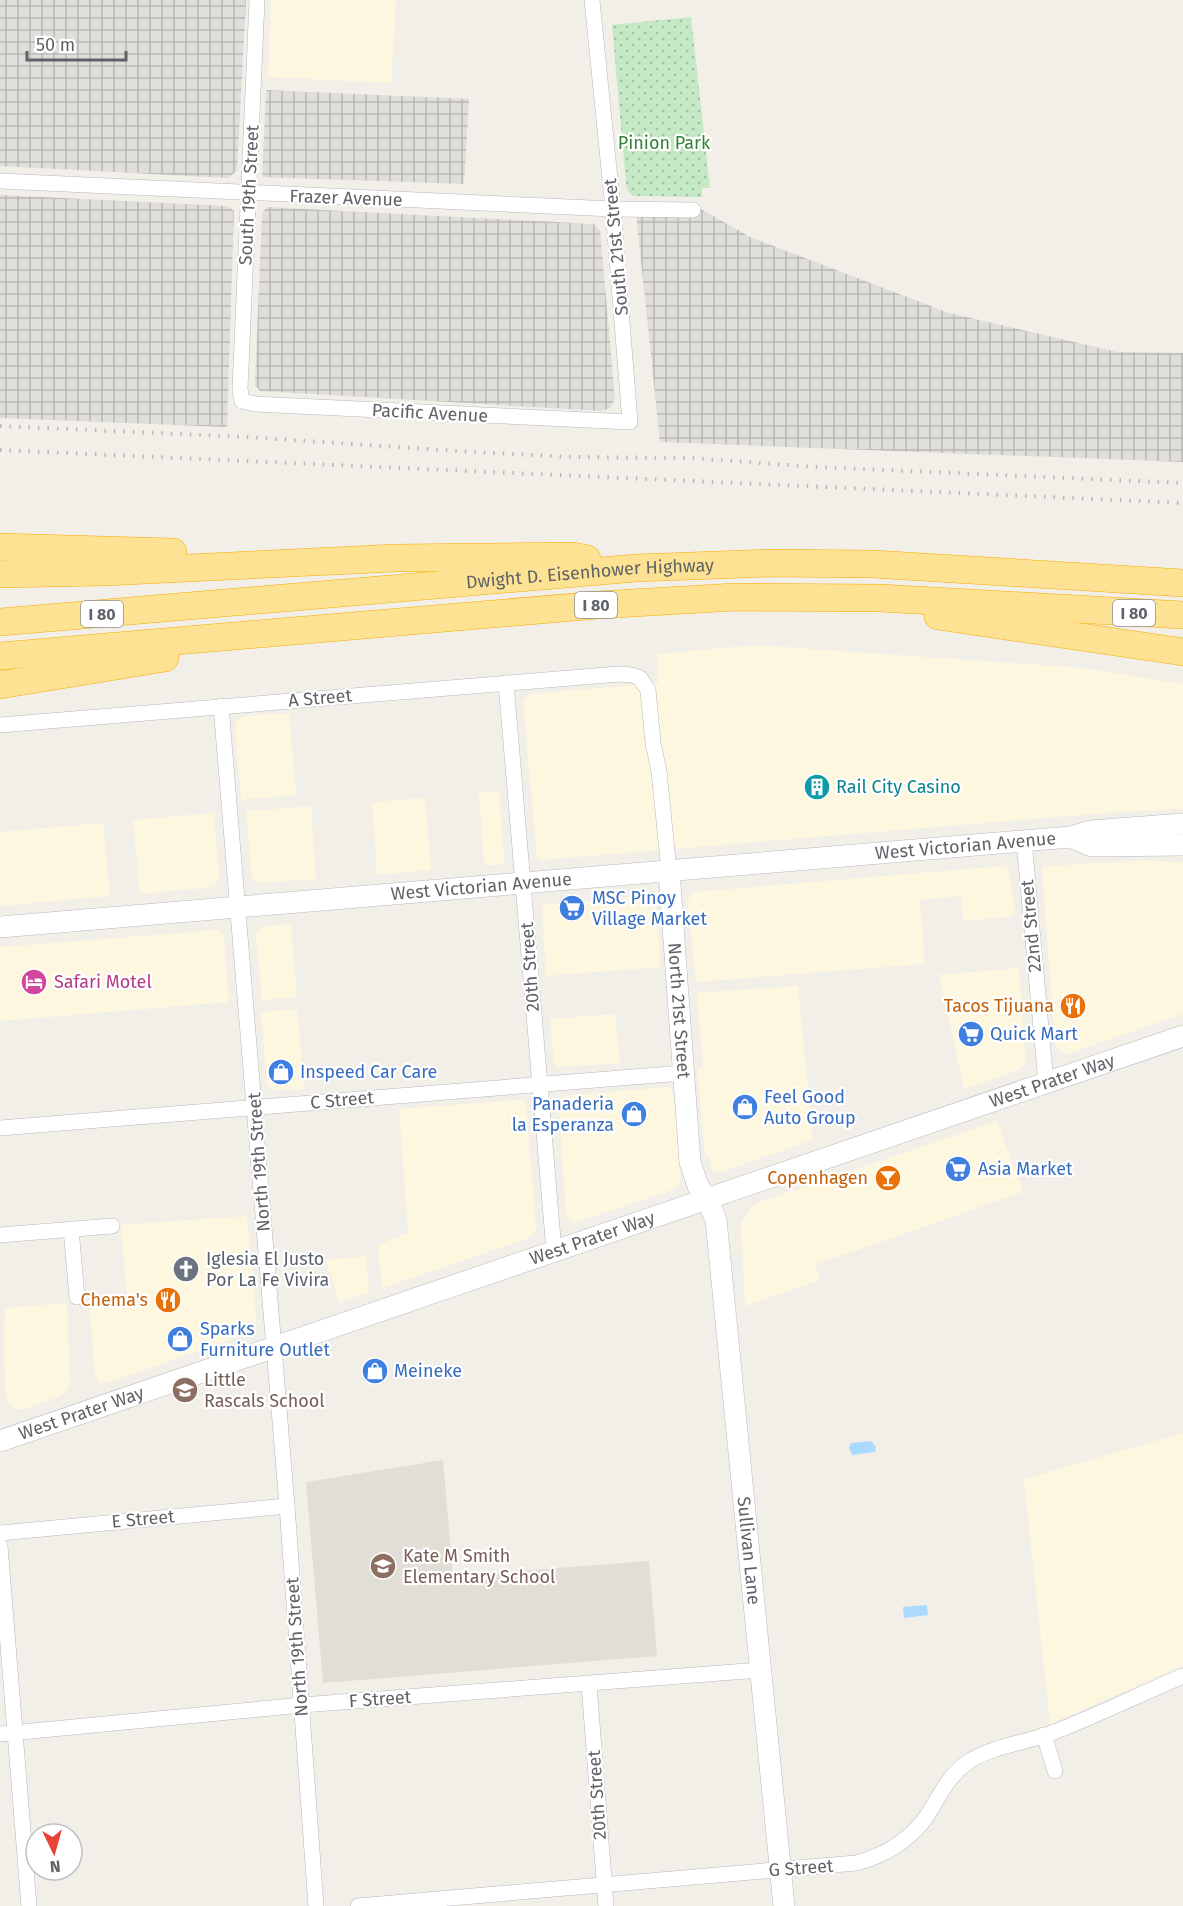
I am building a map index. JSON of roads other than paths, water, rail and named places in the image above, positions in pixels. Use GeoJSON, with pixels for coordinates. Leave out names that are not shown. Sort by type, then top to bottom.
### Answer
{"type":"FeatureCollection","features":[{"type":"Feature","properties":{"kind":"highway"},"geometry":{"type":"LineString","coordinates":[[0,547],[252,553],[287,562]]}},
{"type":"Feature","properties":{"kind":"highway"},"geometry":{"type":"LineString","coordinates":[[0,574],[104,572],[396,558],[573,556],[636,568]]}},
{"type":"Feature","properties":{"kind":"highway","name":"Dwight D. Eisenhower Highway"},"geometry":{"type":"LineString","coordinates":[[0,622],[636,568],[769,562],[873,564],[1183,584]]}},
{"type":"Feature","properties":{"kind":"highway","name":"Dwight D. Eisenhower Highway"},"geometry":{"type":"LineString","coordinates":[[0,656],[312,628],[676,600],[805,596],[880,598],[1183,615]]}},
{"type":"Feature","properties":{"kind":"highway"},"geometry":{"type":"LineString","coordinates":[[880,598],[942,618],[1183,652]]}},
{"type":"Feature","properties":{"kind":"highway"},"geometry":{"type":"LineString","coordinates":[[0,684],[228,650],[312,628]]}},
{"type":"Feature","properties":{"kind":"main road","name":"West Victorian Avenue"},"geometry":{"type":"LineString","coordinates":[[0,927],[1070,837],[1091,831],[1183,824]]}},
{"type":"Feature","properties":{"kind":"main road","name":"West Victorian Avenue"},"geometry":{"type":"LineString","coordinates":[[1070,837],[1092,846],[1183,845]]}},
{"type":"Feature","properties":{"kind":"main road","name":"North 21st Street"},"geometry":{"type":"LineString","coordinates":[[669,871],[690,1162],[698,1186],[707,1198]]}},
{"type":"Feature","properties":{"kind":"main road","name":"West Prater Way"},"geometry":{"type":"LineString","coordinates":[[0,1440],[1183,1036]]}},
{"type":"Feature","properties":{"kind":"main road","name":"Sullivan Lane"},"geometry":{"type":"LineString","coordinates":[[707,1198],[716,1220],[784,1906]]}},
{"type":"Feature","properties":{"kind":"street","name":"South 19th Street"},"geometry":{"type":"LineString","coordinates":[[240,389],[257,0]]}},
{"type":"Feature","properties":{"kind":"street","name":"South 21st Street"},"geometry":{"type":"LineString","coordinates":[[592,0],[613,208],[630,422]]}},
{"type":"Feature","properties":{"kind":"street","name":"Frazer Avenue"},"geometry":{"type":"LineString","coordinates":[[0,181],[249,194],[693,210]]}},
{"type":"Feature","properties":{"kind":"street","name":"Pacific Avenue"},"geometry":{"type":"LineString","coordinates":[[240,389],[242,401],[255,404],[630,422]]}},
{"type":"Feature","properties":{"kind":"street","name":"A Street"},"geometry":{"type":"LineString","coordinates":[[0,725],[619,674],[640,678]]}},
{"type":"Feature","properties":{"kind":"street","name":"North 21st Street"},"geometry":{"type":"LineString","coordinates":[[640,678],[648,690],[669,871]]}},
{"type":"Feature","properties":{"kind":"street","name":"20th Street"},"geometry":{"type":"LineString","coordinates":[[506,683],[554,1251]]}},
{"type":"Feature","properties":{"kind":"street","name":"North 19th Street"},"geometry":{"type":"LineString","coordinates":[[221,706],[287,1506],[316,1906]]}},
{"type":"Feature","properties":{"kind":"street","name":"22nd Street"},"geometry":{"type":"LineString","coordinates":[[1024,841],[1046,1083]]}},
{"type":"Feature","properties":{"kind":"street","name":"C Street"},"geometry":{"type":"LineString","coordinates":[[0,1128],[683,1073]]}},
{"type":"Feature","properties":{"kind":"street"},"geometry":{"type":"LineString","coordinates":[[0,1235],[112,1226]]}},
{"type":"Feature","properties":{"kind":"street"},"geometry":{"type":"LineString","coordinates":[[71,1229],[77,1297]]}},
{"type":"Feature","properties":{"kind":"street","name":"E Street"},"geometry":{"type":"LineString","coordinates":[[0,1533],[287,1506]]}},
{"type":"Feature","properties":{"kind":"street"},"geometry":{"type":"LineString","coordinates":[[0,1546],[8,1733],[29,1906]]}},
{"type":"Feature","properties":{"kind":"street","name":"F Street"},"geometry":{"type":"LineString","coordinates":[[8,1733],[302,1705],[760,1670]]}},
{"type":"Feature","properties":{"kind":"street","name":"G Street"},"geometry":{"type":"LineString","coordinates":[[358,1906],[856,1863],[874,1858],[891,1851],[907,1840],[920,1826],[942,1789],[968,1762],[986,1752],[1044,1735],[1183,1676]]}},
{"type":"Feature","properties":{"kind":"street","name":"20th Street"},"geometry":{"type":"LineString","coordinates":[[589,1684],[606,1906]]}},
{"type":"Feature","properties":{"kind":"street"},"geometry":{"type":"LineString","coordinates":[[1044,1735],[1055,1771]]}},
{"type":"Feature","properties":{"kind":"water"},"geometry":{"type":"Polygon","coordinates":[[[871,1441],[876,1447],[875,1452],[852,1455],[849,1448],[851,1443],[871,1441]]]}},
{"type":"Feature","properties":{"kind":"water"},"geometry":{"type":"Polygon","coordinates":[[[927,1605],[928,1615],[904,1618],[903,1607],[927,1605]]]}},
{"type":"Feature","properties":{"kind":"railway"},"geometry":{"type":"LineString","coordinates":[[0,426],[247,437],[572,457],[690,458],[816,467],[1183,483]]}},
{"type":"Feature","properties":{"kind":"railway"},"geometry":{"type":"LineString","coordinates":[[0,450],[1183,503]]}},
{"type":"Feature","properties":{"kind":"place","name":"Rail City Casino"},"geometry":{"type":"Point","coordinates":[817,787]}},
{"type":"Feature","properties":{"kind":"place","name":"MSC Pinoy Village Market"},"geometry":{"type":"Point","coordinates":[572,908]}},
{"type":"Feature","properties":{"kind":"place","name":"Safari Motel"},"geometry":{"type":"Point","coordinates":[34,982]}},
{"type":"Feature","properties":{"kind":"place","name":"Tacos Tijuana"},"geometry":{"type":"Point","coordinates":[1073,1006]}},
{"type":"Feature","properties":{"kind":"place","name":"Quick Mart"},"geometry":{"type":"Point","coordinates":[971,1034]}},
{"type":"Feature","properties":{"kind":"place","name":"Inspeed Car Care"},"geometry":{"type":"Point","coordinates":[281,1072]}},
{"type":"Feature","properties":{"kind":"place","name":"Feel Good Auto Group"},"geometry":{"type":"Point","coordinates":[745,1107]}},
{"type":"Feature","properties":{"kind":"place","name":"Panaderia la Esperanza"},"geometry":{"type":"Point","coordinates":[634,1114]}},
{"type":"Feature","properties":{"kind":"place","name":"Asia Market"},"geometry":{"type":"Point","coordinates":[958,1169]}},
{"type":"Feature","properties":{"kind":"place","name":"Copenhagen"},"geometry":{"type":"Point","coordinates":[888,1178]}},
{"type":"Feature","properties":{"kind":"place","name":"Iglesia El Justo Por La Fe Vivira"},"geometry":{"type":"Point","coordinates":[186,1269]}},
{"type":"Feature","properties":{"kind":"place","name":"Chema's"},"geometry":{"type":"Point","coordinates":[168,1300]}},
{"type":"Feature","properties":{"kind":"place","name":"Sparks Furniture Outlet"},"geometry":{"type":"Point","coordinates":[180,1339]}},
{"type":"Feature","properties":{"kind":"place","name":"Meineke"},"geometry":{"type":"Point","coordinates":[375,1371]}},
{"type":"Feature","properties":{"kind":"place","name":"Little Rascals School"},"geometry":{"type":"Point","coordinates":[185,1390]}},
{"type":"Feature","properties":{"kind":"place","name":"Kate M Smith Elementary School"},"geometry":{"type":"Point","coordinates":[383,1566]}},
{"type":"Feature","properties":{"kind":"park label","name":"Pinion Park"},"geometry":{"type":"Point","coordinates":[664,143]}}]}
